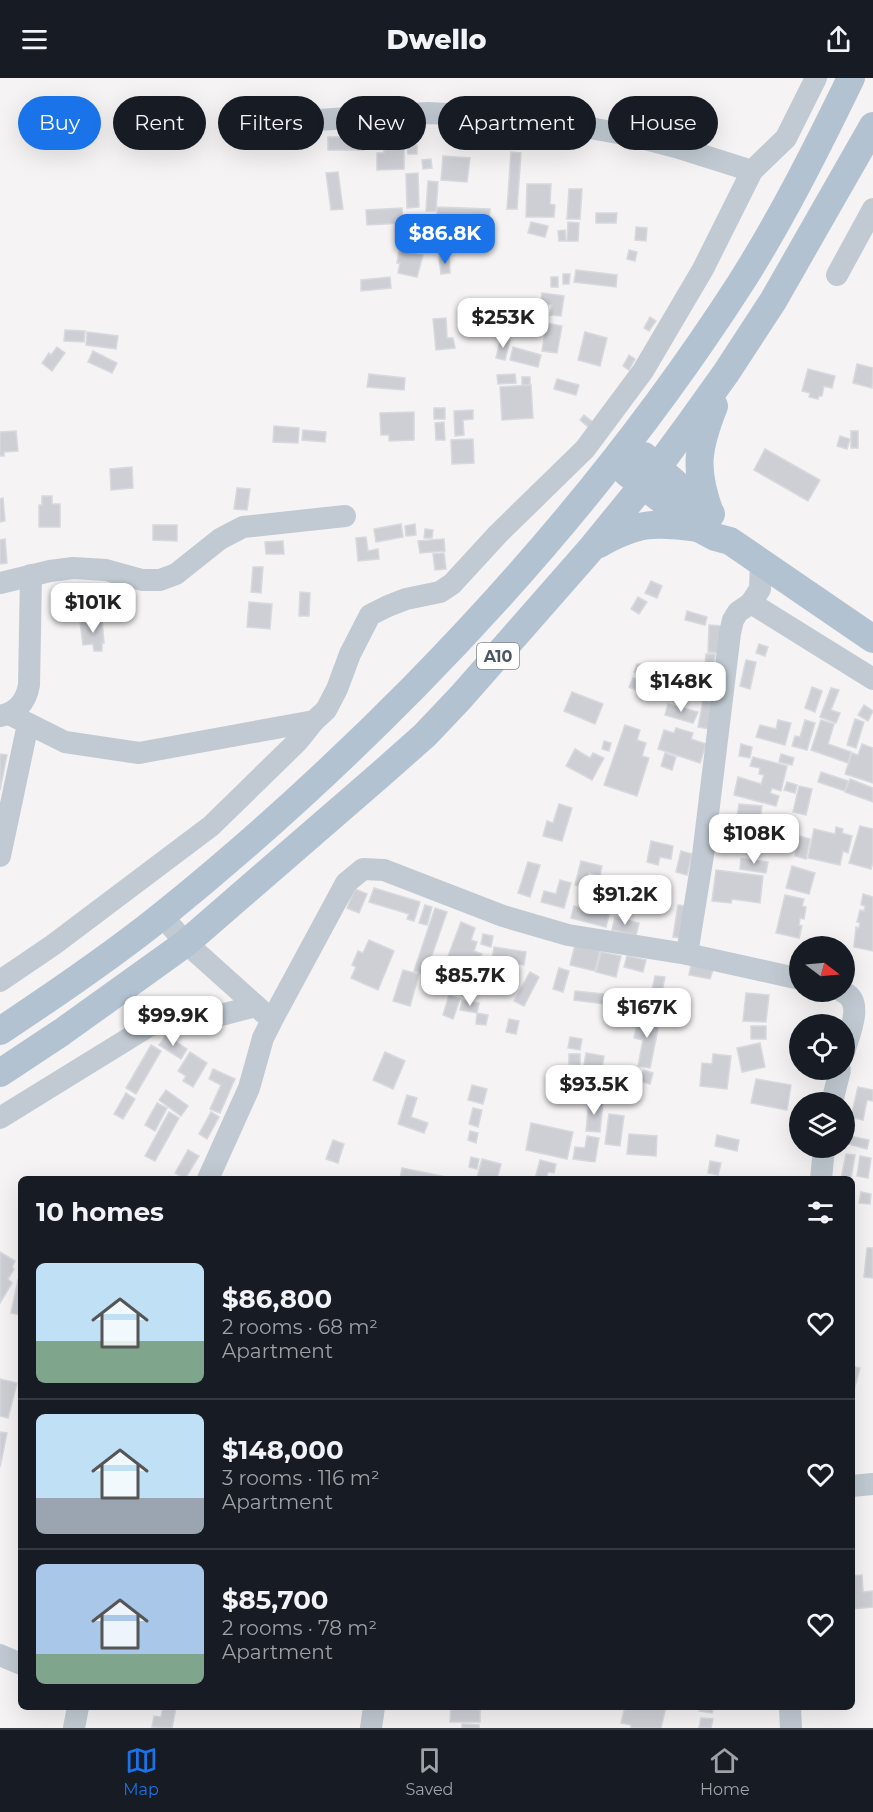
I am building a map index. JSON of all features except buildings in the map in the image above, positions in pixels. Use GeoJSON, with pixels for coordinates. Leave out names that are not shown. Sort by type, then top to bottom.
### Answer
{"type":"FeatureCollection","features":[{"type":"Feature","properties":{"kind":"main road","name":"A10"},"geometry":{"type":"LineString","coordinates":[[0,1031],[162,916],[305,793],[378,723],[524,571],[621,452],[742,281],[795,189],[851,78]]}},
{"type":"Feature","properties":{"kind":"main road","name":"A10"},"geometry":{"type":"LineString","coordinates":[[0,1072],[62,1032],[186,943],[425,735],[488,667],[650,477],[726,373],[793,267],[873,126]]}},
{"type":"Feature","properties":{"kind":"main road"},"geometry":{"type":"LineString","coordinates":[[705,521],[699,457],[701,442],[726,373]]}},
{"type":"Feature","properties":{"kind":"main road"},"geometry":{"type":"LineString","coordinates":[[621,452],[705,521]]}},
{"type":"Feature","properties":{"kind":"main road"},"geometry":{"type":"LineString","coordinates":[[590,550],[641,525],[705,521],[723,526],[730,541],[873,639]]}},
{"type":"Feature","properties":{"kind":"street"},"geometry":{"type":"LineString","coordinates":[[0,981],[53,945],[211,826],[298,741],[326,710],[370,615],[406,599],[440,592],[452,584],[498,534],[585,449],[643,371],[703,269],[752,171],[786,138],[816,78]]}},
{"type":"Feature","properties":{"kind":"street"},"geometry":{"type":"LineString","coordinates":[[324,120],[428,113],[541,119],[634,136],[752,171]]}},
{"type":"Feature","properties":{"kind":"street"},"geometry":{"type":"LineString","coordinates":[[837,275],[873,209]]}},
{"type":"Feature","properties":{"kind":"street"},"geometry":{"type":"LineString","coordinates":[[0,583],[62,569],[89,568],[106,570],[142,580],[160,580],[176,574],[220,539],[243,527],[345,516]]}},
{"type":"Feature","properties":{"kind":"street"},"geometry":{"type":"LineString","coordinates":[[687,954],[703,855],[730,633],[733,620],[738,612],[750,603],[760,590],[761,562]]}},
{"type":"Feature","properties":{"kind":"street"},"geometry":{"type":"LineString","coordinates":[[0,856],[12,718],[27,697],[29,685],[30,575]]}},
{"type":"Feature","properties":{"kind":"street"},"geometry":{"type":"LineString","coordinates":[[750,603],[873,679]]}},
{"type":"Feature","properties":{"kind":"street"},"geometry":{"type":"LineString","coordinates":[[12,718],[65,742],[139,753],[314,721]]}},
{"type":"Feature","properties":{"kind":"street"},"geometry":{"type":"LineString","coordinates":[[209,1176],[249,1088],[263,1038],[264,1013],[346,883],[363,869],[384,870],[503,916],[568,935],[687,954],[789,977]]}},
{"type":"Feature","properties":{"kind":"street"},"geometry":{"type":"LineString","coordinates":[[162,916],[186,943],[264,1013]]}},
{"type":"Feature","properties":{"kind":"street"},"geometry":{"type":"LineString","coordinates":[[0,1118],[149,1026],[165,1021],[264,1013]]}},
{"type":"Feature","properties":{"kind":"street"},"geometry":{"type":"LineString","coordinates":[[821,1176],[823,1158]]}},
{"type":"Feature","properties":{"kind":"street"},"geometry":{"type":"LineString","coordinates":[[855,1486],[873,1484]]}},
{"type":"Feature","properties":{"kind":"street"},"geometry":{"type":"LineString","coordinates":[[0,1655],[18,1663]]}},
{"type":"Feature","properties":{"kind":"street"},"geometry":{"type":"LineString","coordinates":[[74,1728],[77,1710]]}},
{"type":"Feature","properties":{"kind":"street"},"geometry":{"type":"LineString","coordinates":[[371,1728],[374,1710]]}},
{"type":"Feature","properties":{"kind":"street"},"geometry":{"type":"LineString","coordinates":[[790,1710],[791,1728]]}}]}
